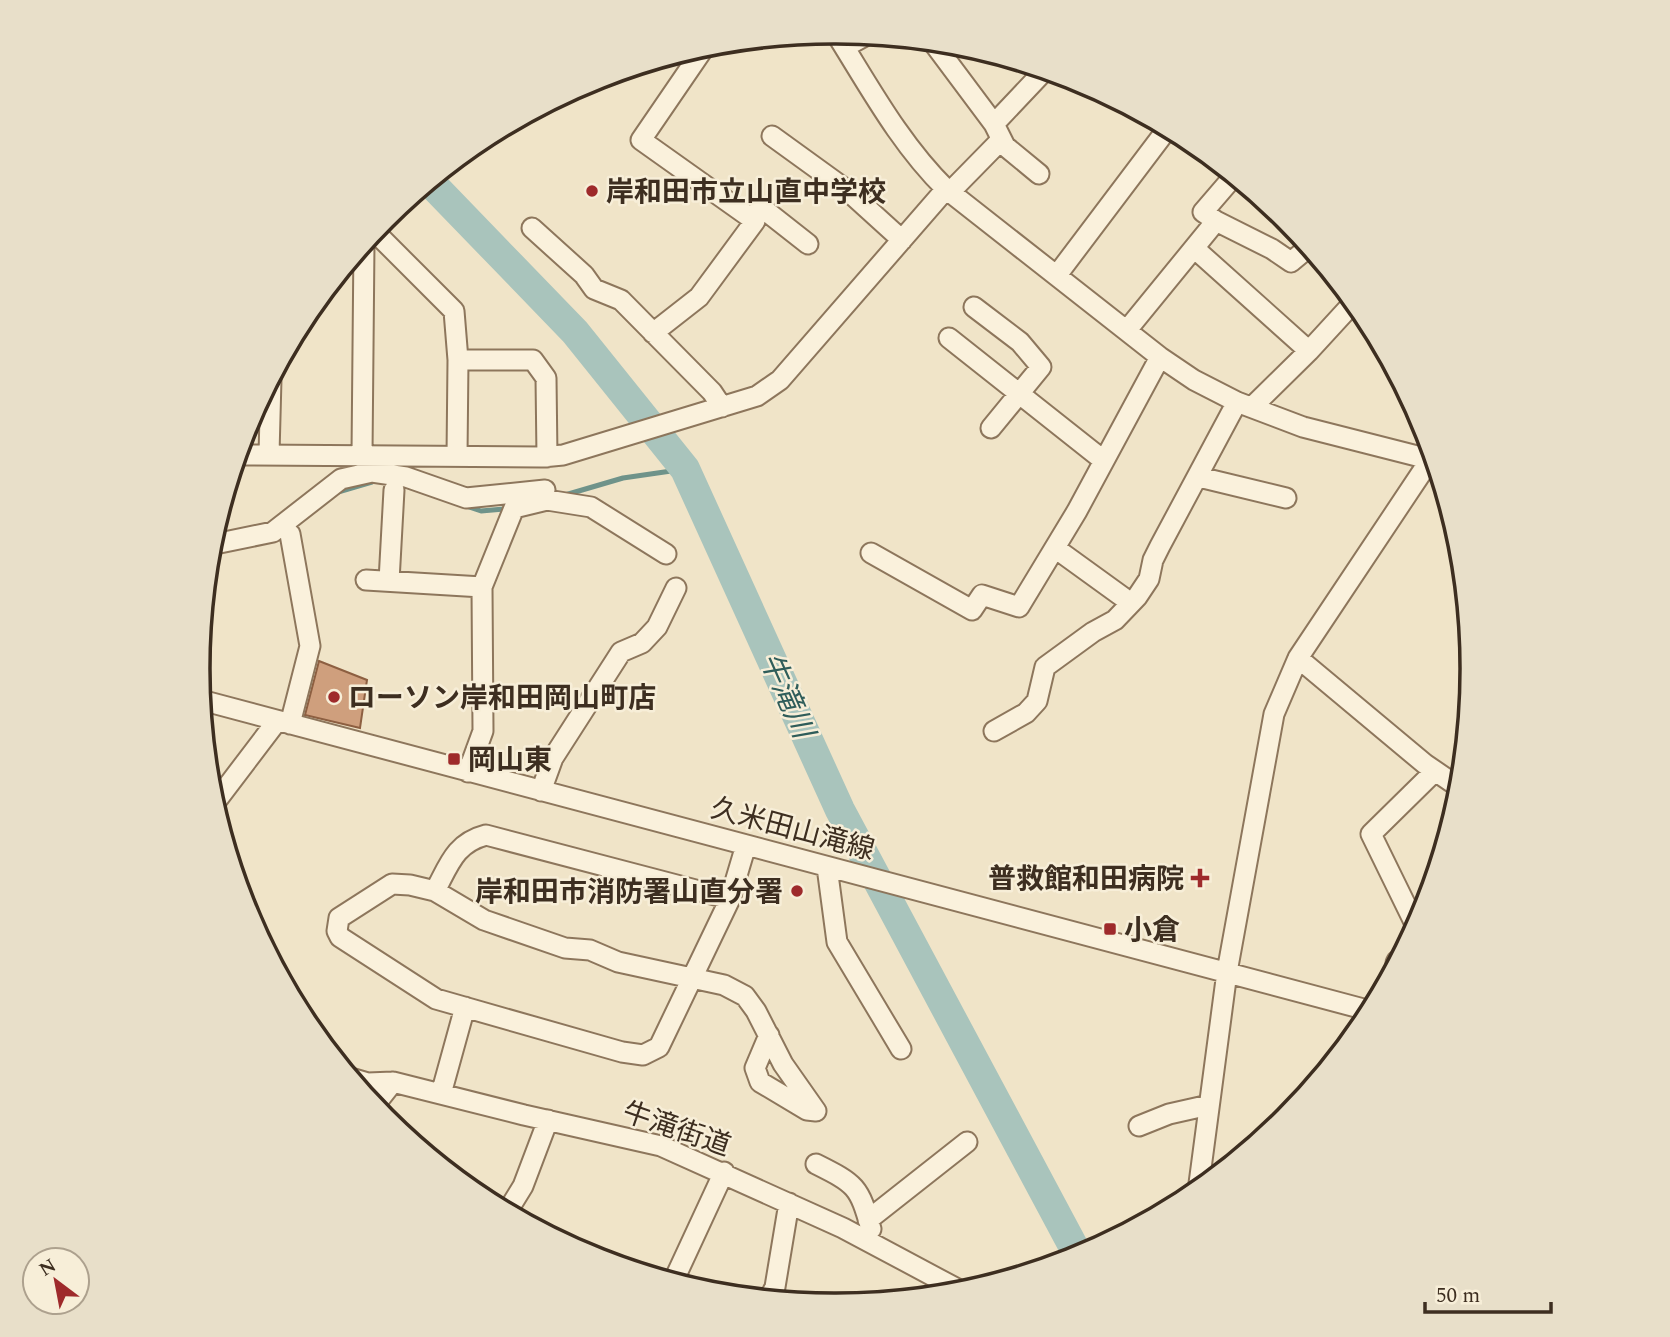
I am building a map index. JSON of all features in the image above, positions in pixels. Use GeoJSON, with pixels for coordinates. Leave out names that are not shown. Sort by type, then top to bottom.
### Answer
{"type":"FeatureCollection","features":[{"type":"Feature","properties":{"kind":"street"},"geometry":{"type":"LineString","coordinates":[[843,44],[898,133],[948,191],[1160,357],[1194,380],[1245,405],[1303,427],[1422,456]]}},
{"type":"Feature","properties":{"kind":"street"},"geometry":{"type":"LineString","coordinates":[[941,53],[997,133],[1038,174]]}},
{"type":"Feature","properties":{"kind":"street"},"geometry":{"type":"LineString","coordinates":[[653,332],[699,297],[755,221],[641,140],[696,60]]}},
{"type":"Feature","properties":{"kind":"street"},"geometry":{"type":"LineString","coordinates":[[248,455],[563,455],[757,396],[780,380],[948,191],[1039,78]]}},
{"type":"Feature","properties":{"kind":"street"},"geometry":{"type":"LineString","coordinates":[[772,136],[848,191],[902,240]]}},
{"type":"Feature","properties":{"kind":"street"},"geometry":{"type":"LineString","coordinates":[[1057,275],[1162,136]]}},
{"type":"Feature","properties":{"kind":"street"},"geometry":{"type":"LineString","coordinates":[[1228,183],[1203,212],[1291,262],[1302,253]]}},
{"type":"Feature","properties":{"kind":"street"},"geometry":{"type":"LineString","coordinates":[[752,219],[761,207],[808,244]]}},
{"type":"Feature","properties":{"kind":"street"},"geometry":{"type":"LineString","coordinates":[[1128,330],[1216,221]]}},
{"type":"Feature","properties":{"kind":"street"},"geometry":{"type":"LineString","coordinates":[[532,228],[584,275],[594,289],[621,300],[712,392],[722,407]]}},
{"type":"Feature","properties":{"kind":"street"},"geometry":{"type":"LineString","coordinates":[[382,239],[454,311],[458,360],[457,456]]}},
{"type":"Feature","properties":{"kind":"street"},"geometry":{"type":"LineString","coordinates":[[1194,248],[1309,351]]}},
{"type":"Feature","properties":{"kind":"street"},"geometry":{"type":"LineString","coordinates":[[362,456],[364,258]]}},
{"type":"Feature","properties":{"kind":"street"},"geometry":{"type":"LineString","coordinates":[[974,307],[1020,342],[1041,367],[991,428]]}},
{"type":"Feature","properties":{"kind":"street"},"geometry":{"type":"LineString","coordinates":[[995,732],[1026,713],[1037,701],[1045,667],[1093,632],[1115,620],[1131,603],[1149,579],[1153,560],[1199,477],[1245,405],[1309,351],[1346,310]]}},
{"type":"Feature","properties":{"kind":"street"},"geometry":{"type":"LineString","coordinates":[[949,338],[1103,460]]}},
{"type":"Feature","properties":{"kind":"street"},"geometry":{"type":"LineString","coordinates":[[871,553],[972,610],[982,595],[1019,607],[1055,548],[1160,357]]}},
{"type":"Feature","properties":{"kind":"street"},"geometry":{"type":"LineString","coordinates":[[458,360],[533,360],[546,378],[547,495]]}},
{"type":"Feature","properties":{"kind":"street"},"geometry":{"type":"LineString","coordinates":[[269,454],[270,402]]}},
{"type":"Feature","properties":{"kind":"street"},"geometry":{"type":"LineString","coordinates":[[1200,1175],[1227,972],[1273,714],[1298,658],[1425,462]]}},
{"type":"Feature","properties":{"kind":"street"},"geometry":{"type":"LineString","coordinates":[[223,542],[273,532],[341,479],[372,472],[406,477],[466,498],[547,495],[591,507],[666,554]]}},
{"type":"Feature","properties":{"kind":"street"},"geometry":{"type":"LineString","coordinates":[[1199,477],[1286,498]]}},
{"type":"Feature","properties":{"kind":"street"},"geometry":{"type":"LineString","coordinates":[[389,581],[394,490]]}},
{"type":"Feature","properties":{"kind":"street"},"geometry":{"type":"LineString","coordinates":[[468,772],[483,732],[482,587],[514,508],[547,495]]}},
{"type":"Feature","properties":{"kind":"street"},"geometry":{"type":"LineString","coordinates":[[223,793],[283,722],[310,646],[290,534]]}},
{"type":"Feature","properties":{"kind":"street"},"geometry":{"type":"LineString","coordinates":[[1055,548],[1131,603]]}},
{"type":"Feature","properties":{"kind":"street"},"geometry":{"type":"LineString","coordinates":[[366,580],[482,587]]}},
{"type":"Feature","properties":{"kind":"street"},"geometry":{"type":"LineString","coordinates":[[541,791],[553,758],[621,652],[642,643],[657,627],[676,589]]}},
{"type":"Feature","properties":{"kind":"street"},"geometry":{"type":"LineString","coordinates":[[1298,658],[1449,781]]}},
{"type":"Feature","properties":{"kind":"street","name":"久米田山滝線"},"geometry":{"type":"LineString","coordinates":[[212,703],[1359,1008]]}},
{"type":"Feature","properties":{"kind":"street"},"geometry":{"type":"LineString","coordinates":[[1410,913],[1371,834],[1435,771]]}},
{"type":"Feature","properties":{"kind":"street"},"geometry":{"type":"LineString","coordinates":[[435,891],[459,848],[471,839],[486,835],[730,899]]}},
{"type":"Feature","properties":{"kind":"street"},"geometry":{"type":"LineString","coordinates":[[746,845],[730,899],[693,978],[659,1047],[643,1055],[622,1052],[436,999],[340,937],[337,931],[339,918],[392,884],[435,891],[484,920],[565,948],[590,950],[618,962],[693,978],[724,985],[745,996],[769,1035]]}},
{"type":"Feature","properties":{"kind":"street"},"geometry":{"type":"LineString","coordinates":[[831,868],[837,942],[901,1049]]}},
{"type":"Feature","properties":{"kind":"street"},"geometry":{"type":"LineString","coordinates":[[441,1094],[465,1007]]}},
{"type":"Feature","properties":{"kind":"street"},"geometry":{"type":"LineString","coordinates":[[381,1097],[393,1082]]}},
{"type":"Feature","properties":{"kind":"street","name":"牛滝街道"},"geometry":{"type":"LineString","coordinates":[[368,1083],[393,1082],[661,1146],[789,1203],[946,1283]]}},
{"type":"Feature","properties":{"kind":"street"},"geometry":{"type":"LineString","coordinates":[[1139,1126],[1169,1114],[1209,1105]]}},
{"type":"Feature","properties":{"kind":"street"},"geometry":{"type":"LineString","coordinates":[[512,1203],[523,1186],[548,1120]]}},
{"type":"Feature","properties":{"kind":"street"},"geometry":{"type":"LineString","coordinates":[[868,1220],[967,1142]]}},
{"type":"Feature","properties":{"kind":"street"},"geometry":{"type":"LineString","coordinates":[[816,1164],[848,1180],[856,1188],[863,1200],[875,1245]]}},
{"type":"Feature","properties":{"kind":"street"},"geometry":{"type":"LineString","coordinates":[[677,1273],[724,1172]]}},
{"type":"Feature","properties":{"kind":"street"},"geometry":{"type":"LineString","coordinates":[[774,1290],[789,1203]]}},
{"type":"Feature","properties":{"kind":"building","name":"ローソン岸和田岡山町店"},"geometry":{"type":"Polygon","coordinates":[[[319,661],[367,680],[360,728],[305,715],[319,661]]]}},
{"type":"Feature","properties":{"kind":"waterway","name":"牛滝川"},"geometry":{"type":"LineString","coordinates":[[436,188],[575,332],[685,469],[840,810],[1073,1246]]}},
{"type":"Feature","properties":{"kind":"waterway"},"geometry":{"type":"LineString","coordinates":[[565,495],[623,478],[685,469]]}},
{"type":"Feature","properties":{"kind":"waterway"},"geometry":{"type":"LineString","coordinates":[[338,492],[372,482]]}},
{"type":"Feature","properties":{"kind":"waterway"},"geometry":{"type":"LineString","coordinates":[[466,506],[481,511],[504,509]]}},
{"type":"Feature","properties":{"kind":"place","name":"岸和田市立山直中学校"},"geometry":{"type":"Point","coordinates":[592,191]}},
{"type":"Feature","properties":{"kind":"place","name":"ローソン岸和田岡山町店"},"geometry":{"type":"Point","coordinates":[334,697]}},
{"type":"Feature","properties":{"kind":"place","name":"岡山東"},"geometry":{"type":"Point","coordinates":[454,759]}},
{"type":"Feature","properties":{"kind":"place","name":"普救館和田病院"},"geometry":{"type":"Point","coordinates":[1200,878]}},
{"type":"Feature","properties":{"kind":"place","name":"岸和田市消防署山直分署"},"geometry":{"type":"Point","coordinates":[797,891]}},
{"type":"Feature","properties":{"kind":"place","name":"小倉"},"geometry":{"type":"Point","coordinates":[1110,929]}}]}
